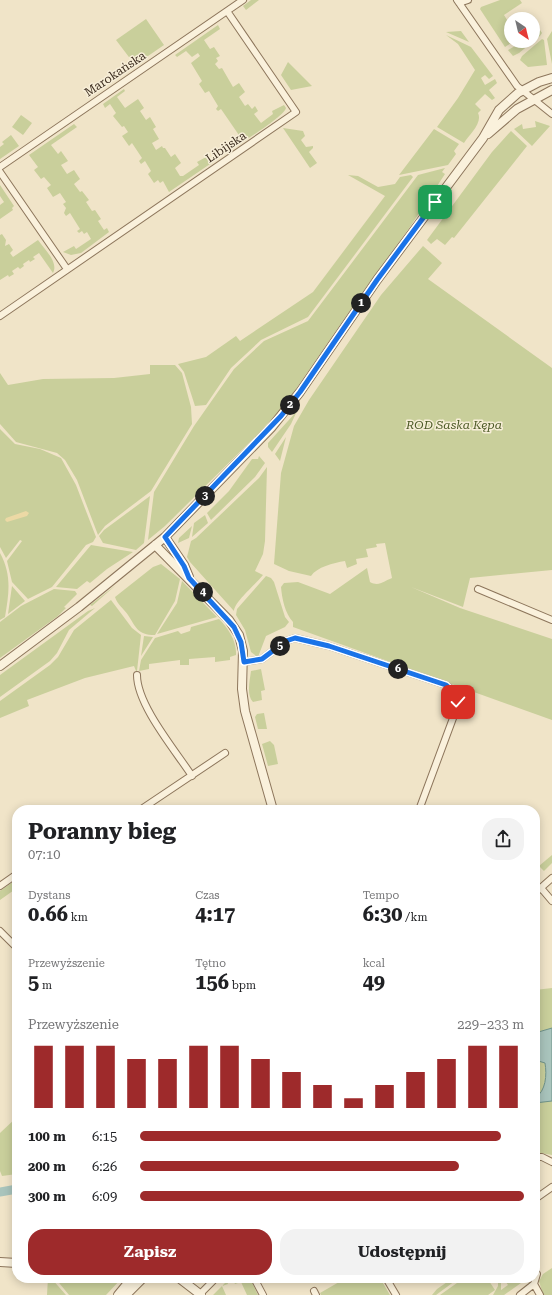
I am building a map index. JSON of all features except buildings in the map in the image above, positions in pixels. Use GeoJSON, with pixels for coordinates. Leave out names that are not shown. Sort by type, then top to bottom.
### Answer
{"type":"FeatureCollection","features":[{"type":"Feature","properties":{"kind":"street","name":"Marokańska"},"geometry":{"type":"LineString","coordinates":[[0,167],[243,0]]}},
{"type":"Feature","properties":{"kind":"street"},"geometry":{"type":"LineString","coordinates":[[468,0],[458,2],[508,76],[522,91],[552,114]]}},
{"type":"Feature","properties":{"kind":"street","name":"Libijska"},"geometry":{"type":"LineString","coordinates":[[0,316],[296,112],[227,11]]}},
{"type":"Feature","properties":{"kind":"street"},"geometry":{"type":"LineString","coordinates":[[0,666],[86,602],[165,537],[284,412],[377,280],[483,138],[499,110],[512,97],[539,82],[552,78]]}},
{"type":"Feature","properties":{"kind":"street"},"geometry":{"type":"LineString","coordinates":[[483,138],[517,109],[552,90]]}},
{"type":"Feature","properties":{"kind":"street"},"geometry":{"type":"LineString","coordinates":[[0,172],[67,269]]}},
{"type":"Feature","properties":{"kind":"street"},"geometry":{"type":"LineString","coordinates":[[165,537],[184,566],[189,578]]}},
{"type":"Feature","properties":{"kind":"street"},"geometry":{"type":"LineString","coordinates":[[155,545],[179,570],[189,578],[234,627],[241,642],[244,662],[242,689],[245,711],[272,805]]}},
{"type":"Feature","properties":{"kind":"street"},"geometry":{"type":"LineString","coordinates":[[478,589],[552,620]]}},
{"type":"Feature","properties":{"kind":"street"},"geometry":{"type":"LineString","coordinates":[[244,662],[262,659],[286,641],[295,638],[343,650],[446,685],[453,690],[458,696],[458,702],[420,805]]}},
{"type":"Feature","properties":{"kind":"street"},"geometry":{"type":"LineString","coordinates":[[137,675],[138,687],[143,702],[192,776]]}},
{"type":"Feature","properties":{"kind":"street"},"geometry":{"type":"LineString","coordinates":[[148,805],[226,753]]}},
{"type":"Feature","properties":{"kind":"street"},"geometry":{"type":"LineString","coordinates":[[0,886],[12,878]]}},
{"type":"Feature","properties":{"kind":"street"},"geometry":{"type":"LineString","coordinates":[[552,878],[540,888],[552,901]]}},
{"type":"Feature","properties":{"kind":"street"},"geometry":{"type":"LineString","coordinates":[[0,930],[12,943]]}},
{"type":"Feature","properties":{"kind":"street"},"geometry":{"type":"LineString","coordinates":[[540,1157],[552,1162]]}},
{"type":"Feature","properties":{"kind":"street"},"geometry":{"type":"LineString","coordinates":[[540,1195],[552,1187]]}},
{"type":"Feature","properties":{"kind":"street"},"geometry":{"type":"LineString","coordinates":[[0,1262],[12,1263]]}},
{"type":"Feature","properties":{"kind":"street"},"geometry":{"type":"LineString","coordinates":[[118,1295],[128,1283]]}},
{"type":"Feature","properties":{"kind":"street"},"geometry":{"type":"LineString","coordinates":[[126,1295],[138,1283]]}},
{"type":"Feature","properties":{"kind":"street"},"geometry":{"type":"LineString","coordinates":[[185,1283],[201,1295]]}},
{"type":"Feature","properties":{"kind":"street"},"geometry":{"type":"LineString","coordinates":[[192,1283],[201,1295]]}},
{"type":"Feature","properties":{"kind":"street"},"geometry":{"type":"LineString","coordinates":[[201,1295],[212,1283]]}},
{"type":"Feature","properties":{"kind":"street"},"geometry":{"type":"LineString","coordinates":[[256,1283],[262,1295]]}},
{"type":"Feature","properties":{"kind":"street"},"geometry":{"type":"LineString","coordinates":[[389,1283],[396,1295]]}},
{"type":"Feature","properties":{"kind":"street"},"geometry":{"type":"LineString","coordinates":[[520,1295],[534,1284],[540,1295]]}},
{"type":"Feature","properties":{"kind":"green space"},"geometry":{"type":"Polygon","coordinates":[[[251,0],[259,0],[246,10],[243,6],[251,0]]]}},
{"type":"Feature","properties":{"kind":"green space"},"geometry":{"type":"Polygon","coordinates":[[[500,0],[520,0],[522,3],[508,12],[504,12],[504,45],[480,9],[481,7],[500,0]]]}},
{"type":"Feature","properties":{"kind":"green space"},"geometry":{"type":"Polygon","coordinates":[[[146,19],[164,45],[135,65],[116,40],[146,19]]]}},
{"type":"Feature","properties":{"kind":"green space"},"geometry":{"type":"Polygon","coordinates":[[[218,25],[220,29],[204,40],[210,49],[214,47],[220,56],[216,58],[218,61],[215,64],[219,69],[222,68],[233,87],[239,83],[245,92],[239,97],[245,106],[248,104],[252,109],[255,106],[258,111],[254,114],[261,123],[273,114],[272,111],[284,105],[286,108],[278,118],[229,151],[243,141],[221,109],[218,111],[216,109],[218,106],[209,91],[205,93],[199,84],[202,81],[191,63],[200,56],[198,53],[192,57],[186,51],[177,57],[175,55],[218,25]]]}},
{"type":"Feature","properties":{"kind":"green space"},"geometry":{"type":"Polygon","coordinates":[[[461,31],[469,42],[446,32],[461,31]]]}},
{"type":"Feature","properties":{"kind":"green space"},"geometry":{"type":"Polygon","coordinates":[[[552,31],[552,64],[547,39],[552,31]]]}},
{"type":"Feature","properties":{"kind":"green space"},"geometry":{"type":"Polygon","coordinates":[[[446,35],[471,47],[493,76],[489,79],[485,75],[481,78],[485,85],[495,79],[497,83],[489,90],[495,98],[492,100],[485,94],[475,104],[481,110],[478,113],[479,121],[475,129],[464,143],[437,127],[458,98],[475,70],[458,44],[446,35]]]}},
{"type":"Feature","properties":{"kind":"green space"},"geometry":{"type":"Polygon","coordinates":[[[542,39],[544,40],[547,65],[528,67],[520,60],[522,56],[531,48],[540,48],[540,41],[542,39]]]}},
{"type":"Feature","properties":{"kind":"green space"},"geometry":{"type":"Polygon","coordinates":[[[512,48],[525,48],[513,56],[508,50],[512,48]]]}},
{"type":"Feature","properties":{"kind":"green space"},"geometry":{"type":"Polygon","coordinates":[[[288,62],[312,86],[291,90],[281,75],[288,62]]]}},
{"type":"Feature","properties":{"kind":"green space"},"geometry":{"type":"Polygon","coordinates":[[[124,89],[125,91],[117,97],[125,108],[138,99],[144,108],[140,111],[146,120],[150,117],[156,127],[153,129],[159,139],[152,143],[156,150],[162,146],[171,157],[175,154],[181,163],[175,168],[180,176],[183,176],[199,165],[197,162],[208,156],[213,162],[169,192],[163,181],[160,183],[158,180],[154,183],[148,174],[151,171],[145,161],[141,164],[139,161],[142,158],[132,143],[129,146],[122,136],[128,132],[113,116],[116,113],[110,104],[105,108],[103,104],[124,89]]]}},
{"type":"Feature","properties":{"kind":"green space"},"geometry":{"type":"Polygon","coordinates":[[[21,115],[32,123],[23,135],[12,127],[21,115]]]}},
{"type":"Feature","properties":{"kind":"green space"},"geometry":{"type":"Polygon","coordinates":[[[535,121],[550,126],[532,146],[514,129],[522,124],[523,129],[536,127],[535,121]]]}},
{"type":"Feature","properties":{"kind":"green space"},"geometry":{"type":"Polygon","coordinates":[[[74,124],[77,127],[51,145],[58,154],[61,151],[68,161],[61,165],[67,174],[74,170],[80,179],[74,184],[89,200],[86,202],[92,211],[95,210],[101,219],[98,221],[104,230],[107,228],[109,232],[81,253],[71,255],[63,252],[74,246],[76,249],[91,239],[87,232],[84,234],[82,231],[79,233],[77,231],[80,229],[70,213],[66,216],[64,213],[66,208],[63,204],[66,202],[60,193],[53,197],[47,188],[51,185],[44,177],[41,179],[34,170],[38,167],[29,155],[74,124]]]}},
{"type":"Feature","properties":{"kind":"green space"},"geometry":{"type":"Polygon","coordinates":[[[283,128],[303,131],[305,136],[301,140],[306,147],[313,146],[309,152],[317,163],[310,168],[283,128]]]}},
{"type":"Feature","properties":{"kind":"green space"},"geometry":{"type":"Polygon","coordinates":[[[434,129],[459,144],[454,151],[456,154],[448,165],[399,175],[434,129]]]}},
{"type":"Feature","properties":{"kind":"green space"},"geometry":{"type":"Polygon","coordinates":[[[511,131],[527,146],[454,238],[452,237],[445,245],[437,239],[431,244],[427,240],[492,152],[511,131]]]}},
{"type":"Feature","properties":{"kind":"green space"},"geometry":{"type":"Polygon","coordinates":[[[11,135],[19,146],[0,159],[0,147],[4,144],[2,142],[11,135]]]}},
{"type":"Feature","properties":{"kind":"green space"},"geometry":{"type":"Polygon","coordinates":[[[445,168],[442,172],[445,174],[410,227],[367,286],[287,402],[260,432],[165,526],[148,540],[154,492],[194,426],[234,369],[264,341],[308,321],[418,175],[445,168]]]}},
{"type":"Feature","properties":{"kind":"green space"},"geometry":{"type":"Polygon","coordinates":[[[348,175],[358,176],[378,187],[395,184],[400,177],[411,175],[413,177],[308,317],[261,340],[231,368],[206,405],[195,406],[184,372],[178,364],[206,357],[236,336],[240,341],[313,292],[385,196],[348,175]]]}},
{"type":"Feature","properties":{"kind":"green space"},"geometry":{"type":"Polygon","coordinates":[[[0,185],[14,206],[12,208],[13,210],[0,219],[0,205],[4,202],[0,196],[0,185]]]}},
{"type":"Feature","properties":{"kind":"green space"},"geometry":{"type":"Polygon","coordinates":[[[2,234],[6,240],[5,246],[9,244],[13,250],[10,253],[13,257],[38,240],[47,251],[54,264],[53,273],[39,253],[33,257],[35,259],[30,262],[29,260],[23,264],[24,266],[20,269],[18,267],[12,271],[14,274],[9,277],[8,275],[0,280],[0,235],[2,234]]]}},
{"type":"Feature","properties":{"kind":"green space","name":"ROD Saska Kępa"},"geometry":{"type":"Polygon","coordinates":[[[423,246],[442,263],[428,279],[552,368],[552,570],[470,578],[463,607],[411,587],[460,608],[552,639],[552,720],[293,627],[293,622],[284,606],[281,587],[284,583],[298,582],[330,594],[367,568],[370,582],[376,584],[392,578],[385,543],[376,544],[377,547],[366,549],[368,557],[356,559],[357,564],[347,568],[345,561],[335,563],[317,570],[311,576],[289,571],[274,564],[281,473],[294,426],[309,400],[381,295],[423,246]]]}},
{"type":"Feature","properties":{"kind":"green space"},"geometry":{"type":"Polygon","coordinates":[[[150,365],[175,365],[182,373],[191,407],[192,424],[151,491],[105,526],[98,535],[77,480],[65,460],[57,453],[16,442],[0,424],[0,373],[8,385],[43,379],[114,378],[150,374],[150,365]]]}},
{"type":"Feature","properties":{"kind":"green space"},"geometry":{"type":"Polygon","coordinates":[[[297,411],[291,424],[272,452],[268,447],[268,443],[297,411]]]}},
{"type":"Feature","properties":{"kind":"green space"},"geometry":{"type":"Polygon","coordinates":[[[0,429],[15,444],[40,449],[61,458],[76,485],[96,537],[93,542],[86,545],[52,587],[28,599],[12,582],[7,561],[22,541],[20,540],[6,558],[0,547],[0,429]]]}},
{"type":"Feature","properties":{"kind":"green space"},"geometry":{"type":"Polygon","coordinates":[[[286,437],[280,461],[275,454],[286,437]]]}},
{"type":"Feature","properties":{"kind":"green space"},"geometry":{"type":"Polygon","coordinates":[[[259,456],[265,463],[255,477],[211,520],[207,513],[229,491],[252,459],[258,459],[259,456]]]}},
{"type":"Feature","properties":{"kind":"green space"},"geometry":{"type":"Polygon","coordinates":[[[267,467],[265,541],[263,554],[255,571],[263,575],[241,598],[234,611],[187,557],[191,541],[259,478],[267,467]]]}},
{"type":"Feature","properties":{"kind":"green space"},"geometry":{"type":"Polygon","coordinates":[[[150,496],[144,543],[136,550],[103,543],[99,536],[104,530],[150,496]]]}},
{"type":"Feature","properties":{"kind":"green space"},"geometry":{"type":"Polygon","coordinates":[[[205,515],[208,523],[192,537],[194,523],[205,515]]]}},
{"type":"Feature","properties":{"kind":"green space"},"geometry":{"type":"Polygon","coordinates":[[[192,526],[189,538],[178,543],[179,538],[192,526]]]}},
{"type":"Feature","properties":{"kind":"green space"},"geometry":{"type":"Polygon","coordinates":[[[91,545],[133,552],[107,569],[90,583],[87,581],[77,589],[56,587],[91,545]]]}},
{"type":"Feature","properties":{"kind":"green space"},"geometry":{"type":"Polygon","coordinates":[[[0,553],[4,561],[8,577],[8,600],[5,617],[0,620],[0,553]]]}},
{"type":"Feature","properties":{"kind":"green space"},"geometry":{"type":"Polygon","coordinates":[[[161,564],[180,579],[175,601],[155,635],[144,634],[135,627],[115,597],[153,567],[161,564]]]}},
{"type":"Feature","properties":{"kind":"green space"},"geometry":{"type":"Polygon","coordinates":[[[266,576],[271,578],[274,582],[285,617],[289,622],[285,627],[266,636],[258,657],[256,657],[251,652],[245,630],[236,615],[237,609],[266,576]]]}},
{"type":"Feature","properties":{"kind":"green space"},"geometry":{"type":"Polygon","coordinates":[[[182,581],[217,617],[157,634],[177,603],[182,581]]]}},
{"type":"Feature","properties":{"kind":"green space"},"geometry":{"type":"Polygon","coordinates":[[[116,585],[92,606],[90,605],[116,585]]]}},
{"type":"Feature","properties":{"kind":"green space"},"geometry":{"type":"Polygon","coordinates":[[[12,586],[25,601],[8,614],[12,586]]]}},
{"type":"Feature","properties":{"kind":"green space"},"geometry":{"type":"Polygon","coordinates":[[[54,589],[75,591],[77,594],[64,607],[66,608],[58,616],[0,658],[0,622],[21,606],[54,589]]]}},
{"type":"Feature","properties":{"kind":"green space"},"geometry":{"type":"Polygon","coordinates":[[[111,600],[132,628],[141,635],[137,671],[134,666],[85,678],[27,700],[29,706],[0,718],[0,701],[50,665],[58,657],[74,630],[111,600]]]}},
{"type":"Feature","properties":{"kind":"green space"},"geometry":{"type":"Polygon","coordinates":[[[95,608],[69,630],[57,653],[50,661],[0,697],[0,675],[88,611],[95,608]]]}},
{"type":"Feature","properties":{"kind":"green space"},"geometry":{"type":"Polygon","coordinates":[[[219,619],[226,626],[235,645],[236,655],[230,657],[230,660],[215,662],[215,657],[189,659],[189,665],[180,665],[180,660],[149,664],[149,669],[139,671],[141,660],[155,638],[178,631],[181,634],[190,631],[191,627],[219,619]]]}},
{"type":"Feature","properties":{"kind":"green space"},"geometry":{"type":"Polygon","coordinates":[[[144,636],[153,637],[141,656],[144,636]]]}},
{"type":"Feature","properties":{"kind":"green space"},"geometry":{"type":"Polygon","coordinates":[[[261,669],[265,690],[261,691],[262,700],[253,702],[249,691],[251,671],[261,669]]]}},
{"type":"Feature","properties":{"kind":"green space"},"geometry":{"type":"Polygon","coordinates":[[[264,713],[267,729],[258,729],[255,717],[257,714],[264,713]]]}},
{"type":"Feature","properties":{"kind":"green space"},"geometry":{"type":"Polygon","coordinates":[[[270,741],[274,745],[278,764],[268,766],[262,744],[270,741]]]}},
{"type":"Feature","properties":{"kind":"green space"},"geometry":{"type":"Polygon","coordinates":[[[552,855],[552,863],[544,871],[540,865],[552,855]]]}},
{"type":"Feature","properties":{"kind":"green space"},"geometry":{"type":"Polygon","coordinates":[[[12,883],[12,892],[0,900],[0,891],[12,883]]]}},
{"type":"Feature","properties":{"kind":"green space"},"geometry":{"type":"Polygon","coordinates":[[[552,988],[552,1028],[540,1032],[540,989],[552,988]]]}},
{"type":"Feature","properties":{"kind":"green space"},"geometry":{"type":"Polygon","coordinates":[[[540,1062],[545,1063],[546,1073],[544,1087],[540,1093],[540,1062]]]}},
{"type":"Feature","properties":{"kind":"green space"},"geometry":{"type":"Polygon","coordinates":[[[552,1101],[552,1155],[540,1153],[540,1102],[552,1101]]]}},
{"type":"Feature","properties":{"kind":"green space"},"geometry":{"type":"Polygon","coordinates":[[[12,1122],[12,1175],[2,1176],[0,1171],[0,1133],[12,1122]]]}},
{"type":"Feature","properties":{"kind":"green space"},"geometry":{"type":"Polygon","coordinates":[[[552,1268],[552,1295],[543,1295],[540,1283],[543,1274],[552,1268]]]}},
{"type":"Feature","properties":{"kind":"green space"},"geometry":{"type":"Polygon","coordinates":[[[48,1283],[55,1283],[66,1295],[47,1295],[48,1283]]]}},
{"type":"Feature","properties":{"kind":"green space"},"geometry":{"type":"Polygon","coordinates":[[[59,1283],[117,1283],[106,1295],[69,1295],[59,1283]]]}},
{"type":"Feature","properties":{"kind":"green space"},"geometry":{"type":"Polygon","coordinates":[[[241,1283],[252,1283],[258,1295],[247,1295],[241,1283]]]}},
{"type":"Feature","properties":{"kind":"green space"},"geometry":{"type":"Polygon","coordinates":[[[337,1283],[383,1283],[390,1295],[321,1295],[320,1293],[337,1283]]]}},
{"type":"Feature","properties":{"kind":"green space"},"geometry":{"type":"Polygon","coordinates":[[[446,1283],[452,1283],[436,1295],[432,1295],[437,1289],[446,1283]]]}},
{"type":"Feature","properties":{"kind":"green space"},"geometry":{"type":"Polygon","coordinates":[[[457,1283],[490,1283],[495,1290],[488,1295],[440,1295],[457,1283]]]}},
{"type":"Feature","properties":{"kind":"green space"},"geometry":{"type":"Polygon","coordinates":[[[498,1283],[501,1283],[501,1290],[508,1285],[507,1283],[521,1283],[504,1295],[493,1295],[498,1283]]]}},
{"type":"Feature","properties":{"kind":"green space"},"geometry":{"type":"Polygon","coordinates":[[[222,1286],[226,1295],[213,1295],[222,1286]]]}},
{"type":"Feature","properties":{"kind":"sand"},"geometry":{"type":"Polygon","coordinates":[[[26,511],[29,513],[27,516],[7,522],[5,520],[6,518],[26,511]]]}},
{"type":"Feature","properties":{"kind":"water"},"geometry":{"type":"Polygon","coordinates":[[[552,1028],[552,1101],[540,1102],[540,1093],[544,1087],[546,1073],[545,1063],[540,1062],[540,1032],[552,1028]]]}},
{"type":"Feature","properties":{"kind":"waterway"},"geometry":{"type":"LineString","coordinates":[[0,1192],[12,1190]]}},
{"type":"Feature","properties":{"kind":"route"},"geometry":{"type":"LineString","coordinates":[[435,202],[377,280],[300,392],[281,416],[254,446],[165,537],[184,566],[189,578],[234,627],[239,635],[244,662],[262,659],[271,654],[286,641],[295,638],[329,646],[446,685],[458,696],[458,702]]}}]}
